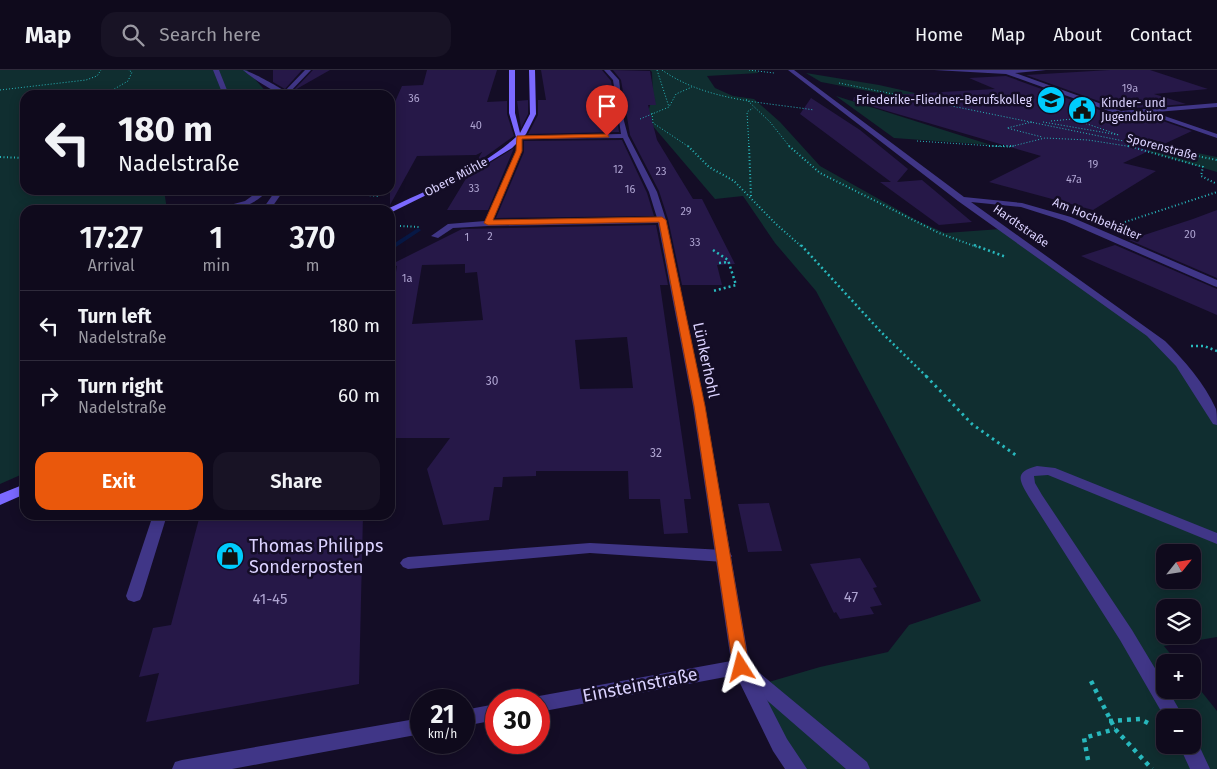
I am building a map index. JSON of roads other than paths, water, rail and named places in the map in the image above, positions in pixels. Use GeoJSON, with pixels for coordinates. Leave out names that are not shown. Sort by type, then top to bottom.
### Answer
{"type":"FeatureCollection","features":[{"type":"Feature","properties":{"kind":"main road"},"geometry":{"type":"LineString","coordinates":[[512,70],[514,128],[519,137]]}},
{"type":"Feature","properties":{"kind":"main road","name":"Obere Mühle"},"geometry":{"type":"LineString","coordinates":[[395,208],[414,198],[440,188],[474,169],[519,137],[532,122],[534,112],[532,70]]}},
{"type":"Feature","properties":{"kind":"main road"},"geometry":{"type":"LineString","coordinates":[[0,500],[20,491]]}},
{"type":"Feature","properties":{"kind":"street"},"geometry":{"type":"LineString","coordinates":[[216,70],[224,90]]}},
{"type":"Feature","properties":{"kind":"street"},"geometry":{"type":"LineString","coordinates":[[246,70],[262,82],[277,90]]}},
{"type":"Feature","properties":{"kind":"street"},"geometry":{"type":"LineString","coordinates":[[289,90],[308,70]]}},
{"type":"Feature","properties":{"kind":"street","name":"Lünkerhohl"},"geometry":{"type":"LineString","coordinates":[[607,70],[616,80],[621,121],[625,136],[653,192],[662,220],[699,406],[741,667],[780,745],[797,769]]}},
{"type":"Feature","properties":{"kind":"street"},"geometry":{"type":"LineString","coordinates":[[938,70],[1044,70]]}},
{"type":"Feature","properties":{"kind":"street"},"geometry":{"type":"LineString","coordinates":[[1004,71],[1120,113],[1217,105]]}},
{"type":"Feature","properties":{"kind":"street","name":"Hardtstraße"},"geometry":{"type":"LineString","coordinates":[[794,73],[961,199],[1128,316],[1166,346],[1194,382],[1217,421]]}},
{"type":"Feature","properties":{"kind":"street"},"geometry":{"type":"LineString","coordinates":[[1147,112],[1217,136]]}},
{"type":"Feature","properties":{"kind":"street"},"geometry":{"type":"LineString","coordinates":[[488,223],[519,151],[519,137],[625,136]]}},
{"type":"Feature","properties":{"kind":"street"},"geometry":{"type":"LineString","coordinates":[[246,205],[256,200],[260,195]]}},
{"type":"Feature","properties":{"kind":"street","name":"Am Hochbehälter"},"geometry":{"type":"LineString","coordinates":[[961,199],[1022,205],[1068,219],[1217,284]]}},
{"type":"Feature","properties":{"kind":"street"},"geometry":{"type":"LineString","coordinates":[[435,236],[450,226],[488,223],[662,220]]}},
{"type":"Feature","properties":{"kind":"street"},"geometry":{"type":"LineString","coordinates":[[1170,709],[1126,635],[1028,483],[1027,474],[1037,470],[1050,471],[1217,538]]}},
{"type":"Feature","properties":{"kind":"street"},"geometry":{"type":"LineString","coordinates":[[134,596],[158,520]]}},
{"type":"Feature","properties":{"kind":"street"},"geometry":{"type":"LineString","coordinates":[[408,563],[590,548],[724,556]]}},
{"type":"Feature","properties":{"kind":"street"},"geometry":{"type":"LineString","coordinates":[[741,667],[860,769]]}},
{"type":"Feature","properties":{"kind":"street","name":"Einsteinstraße"},"geometry":{"type":"LineString","coordinates":[[550,702],[741,667]]}},
{"type":"Feature","properties":{"kind":"street"},"geometry":{"type":"LineString","coordinates":[[182,769],[227,766],[410,728]]}},
{"type":"Feature","properties":{"kind":"street"},"geometry":{"type":"LineString","coordinates":[[1193,754],[1200,769]]}},
{"type":"Feature","properties":{"kind":"waterway"},"geometry":{"type":"LineString","coordinates":[[395,246],[418,230]]}},
{"type":"Feature","properties":{"kind":"place","name":"Friederike-Fliedner-Berufskolleg"},"geometry":{"type":"Point","coordinates":[1051,100]}},
{"type":"Feature","properties":{"kind":"place","name":"Kinder- und Jugendbüro"},"geometry":{"type":"Point","coordinates":[1082,110]}},
{"type":"Feature","properties":{"kind":"place","name":"Thomas Philipps Sonderposten"},"geometry":{"type":"Point","coordinates":[230,556]}}]}
